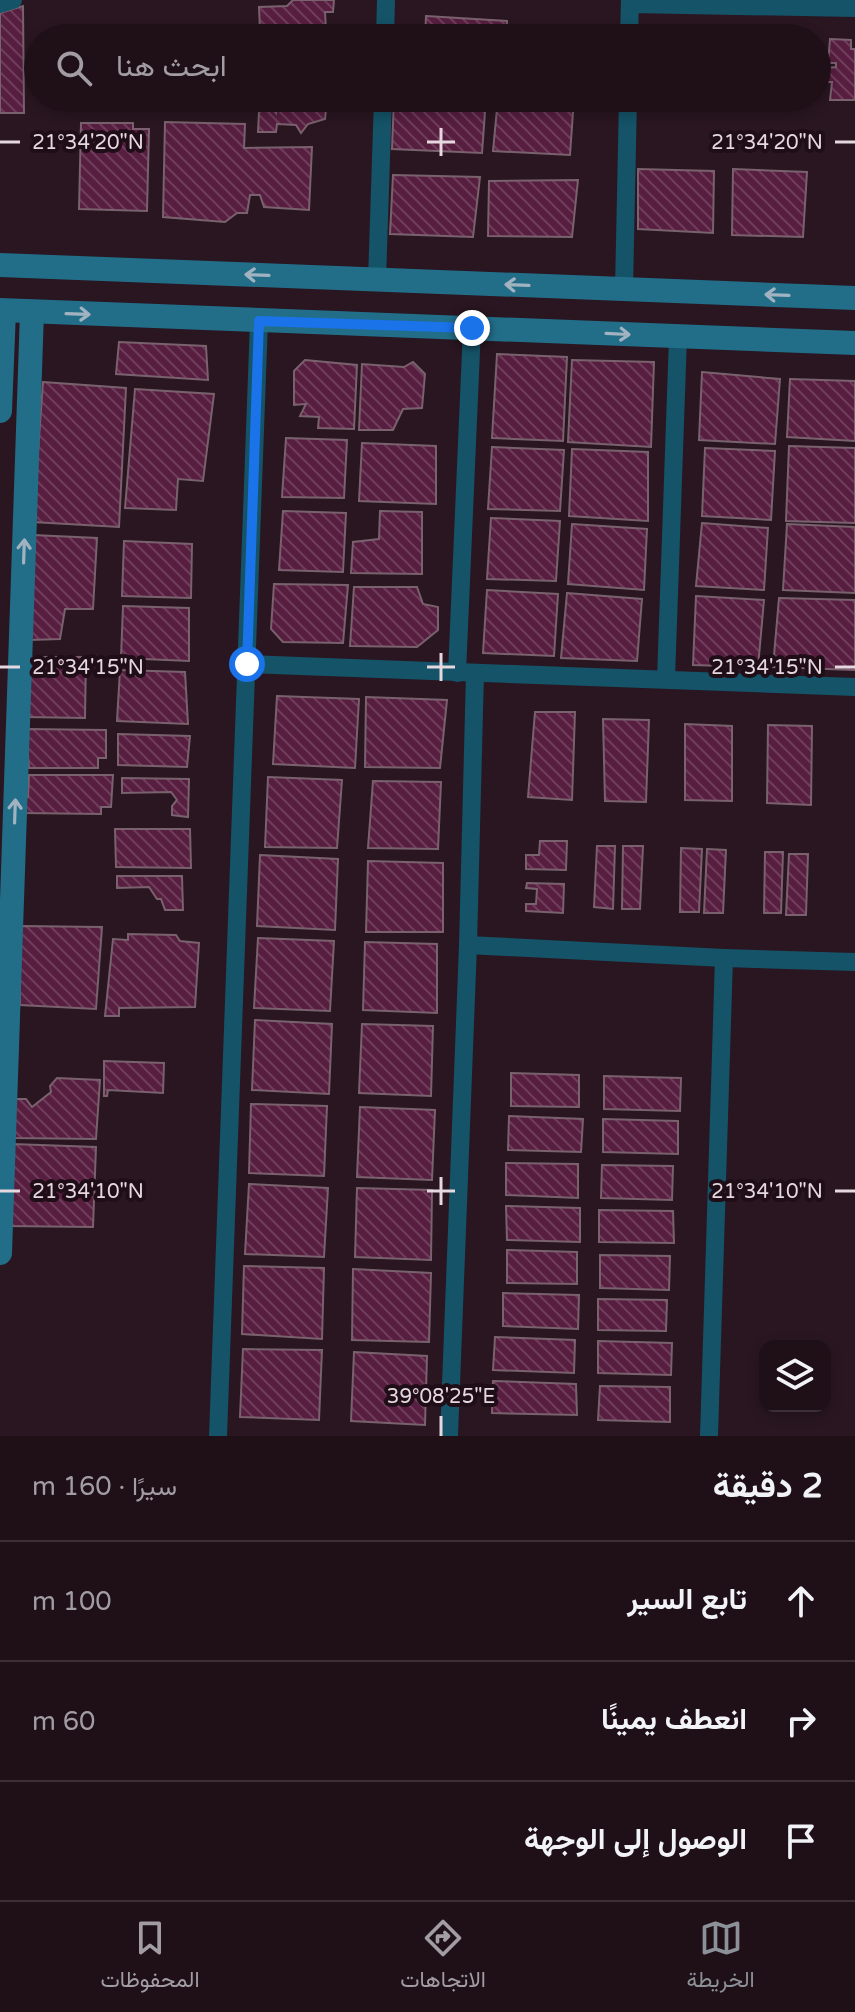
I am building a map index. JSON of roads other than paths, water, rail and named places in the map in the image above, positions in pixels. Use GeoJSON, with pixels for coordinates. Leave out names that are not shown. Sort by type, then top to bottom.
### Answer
{"type":"FeatureCollection","features":[{"type":"Feature","properties":{"kind":"street"},"geometry":{"type":"LineString","coordinates":[[0,4],[13,0]]}},
{"type":"Feature","properties":{"kind":"street"},"geometry":{"type":"LineString","coordinates":[[385,24],[386,0]]}},
{"type":"Feature","properties":{"kind":"street"},"geometry":{"type":"LineString","coordinates":[[629,24],[630,2],[855,8]]}},
{"type":"Feature","properties":{"kind":"street"},"geometry":{"type":"LineString","coordinates":[[377,280],[383,112]]}},
{"type":"Feature","properties":{"kind":"street"},"geometry":{"type":"LineString","coordinates":[[624,289],[628,112]]}},
{"type":"Feature","properties":{"kind":"street"},"geometry":{"type":"LineString","coordinates":[[0,265],[855,298]]}},
{"type":"Feature","properties":{"kind":"street"},"geometry":{"type":"LineString","coordinates":[[0,411],[2,310],[855,343]]}},
{"type":"Feature","properties":{"kind":"street"},"geometry":{"type":"LineString","coordinates":[[0,1253],[32,312]]}},
{"type":"Feature","properties":{"kind":"street"},"geometry":{"type":"LineString","coordinates":[[218,1436],[259,321]]}},
{"type":"Feature","properties":{"kind":"street"},"geometry":{"type":"LineString","coordinates":[[449,1436],[468,945],[466,673],[472,328]]}},
{"type":"Feature","properties":{"kind":"street"},"geometry":{"type":"LineString","coordinates":[[666,679],[678,337]]}},
{"type":"Feature","properties":{"kind":"street"},"geometry":{"type":"LineString","coordinates":[[247,664],[855,687]]}},
{"type":"Feature","properties":{"kind":"street"},"geometry":{"type":"LineString","coordinates":[[468,945],[855,962]]}},
{"type":"Feature","properties":{"kind":"street"},"geometry":{"type":"LineString","coordinates":[[709,1436],[724,958]]}}]}
